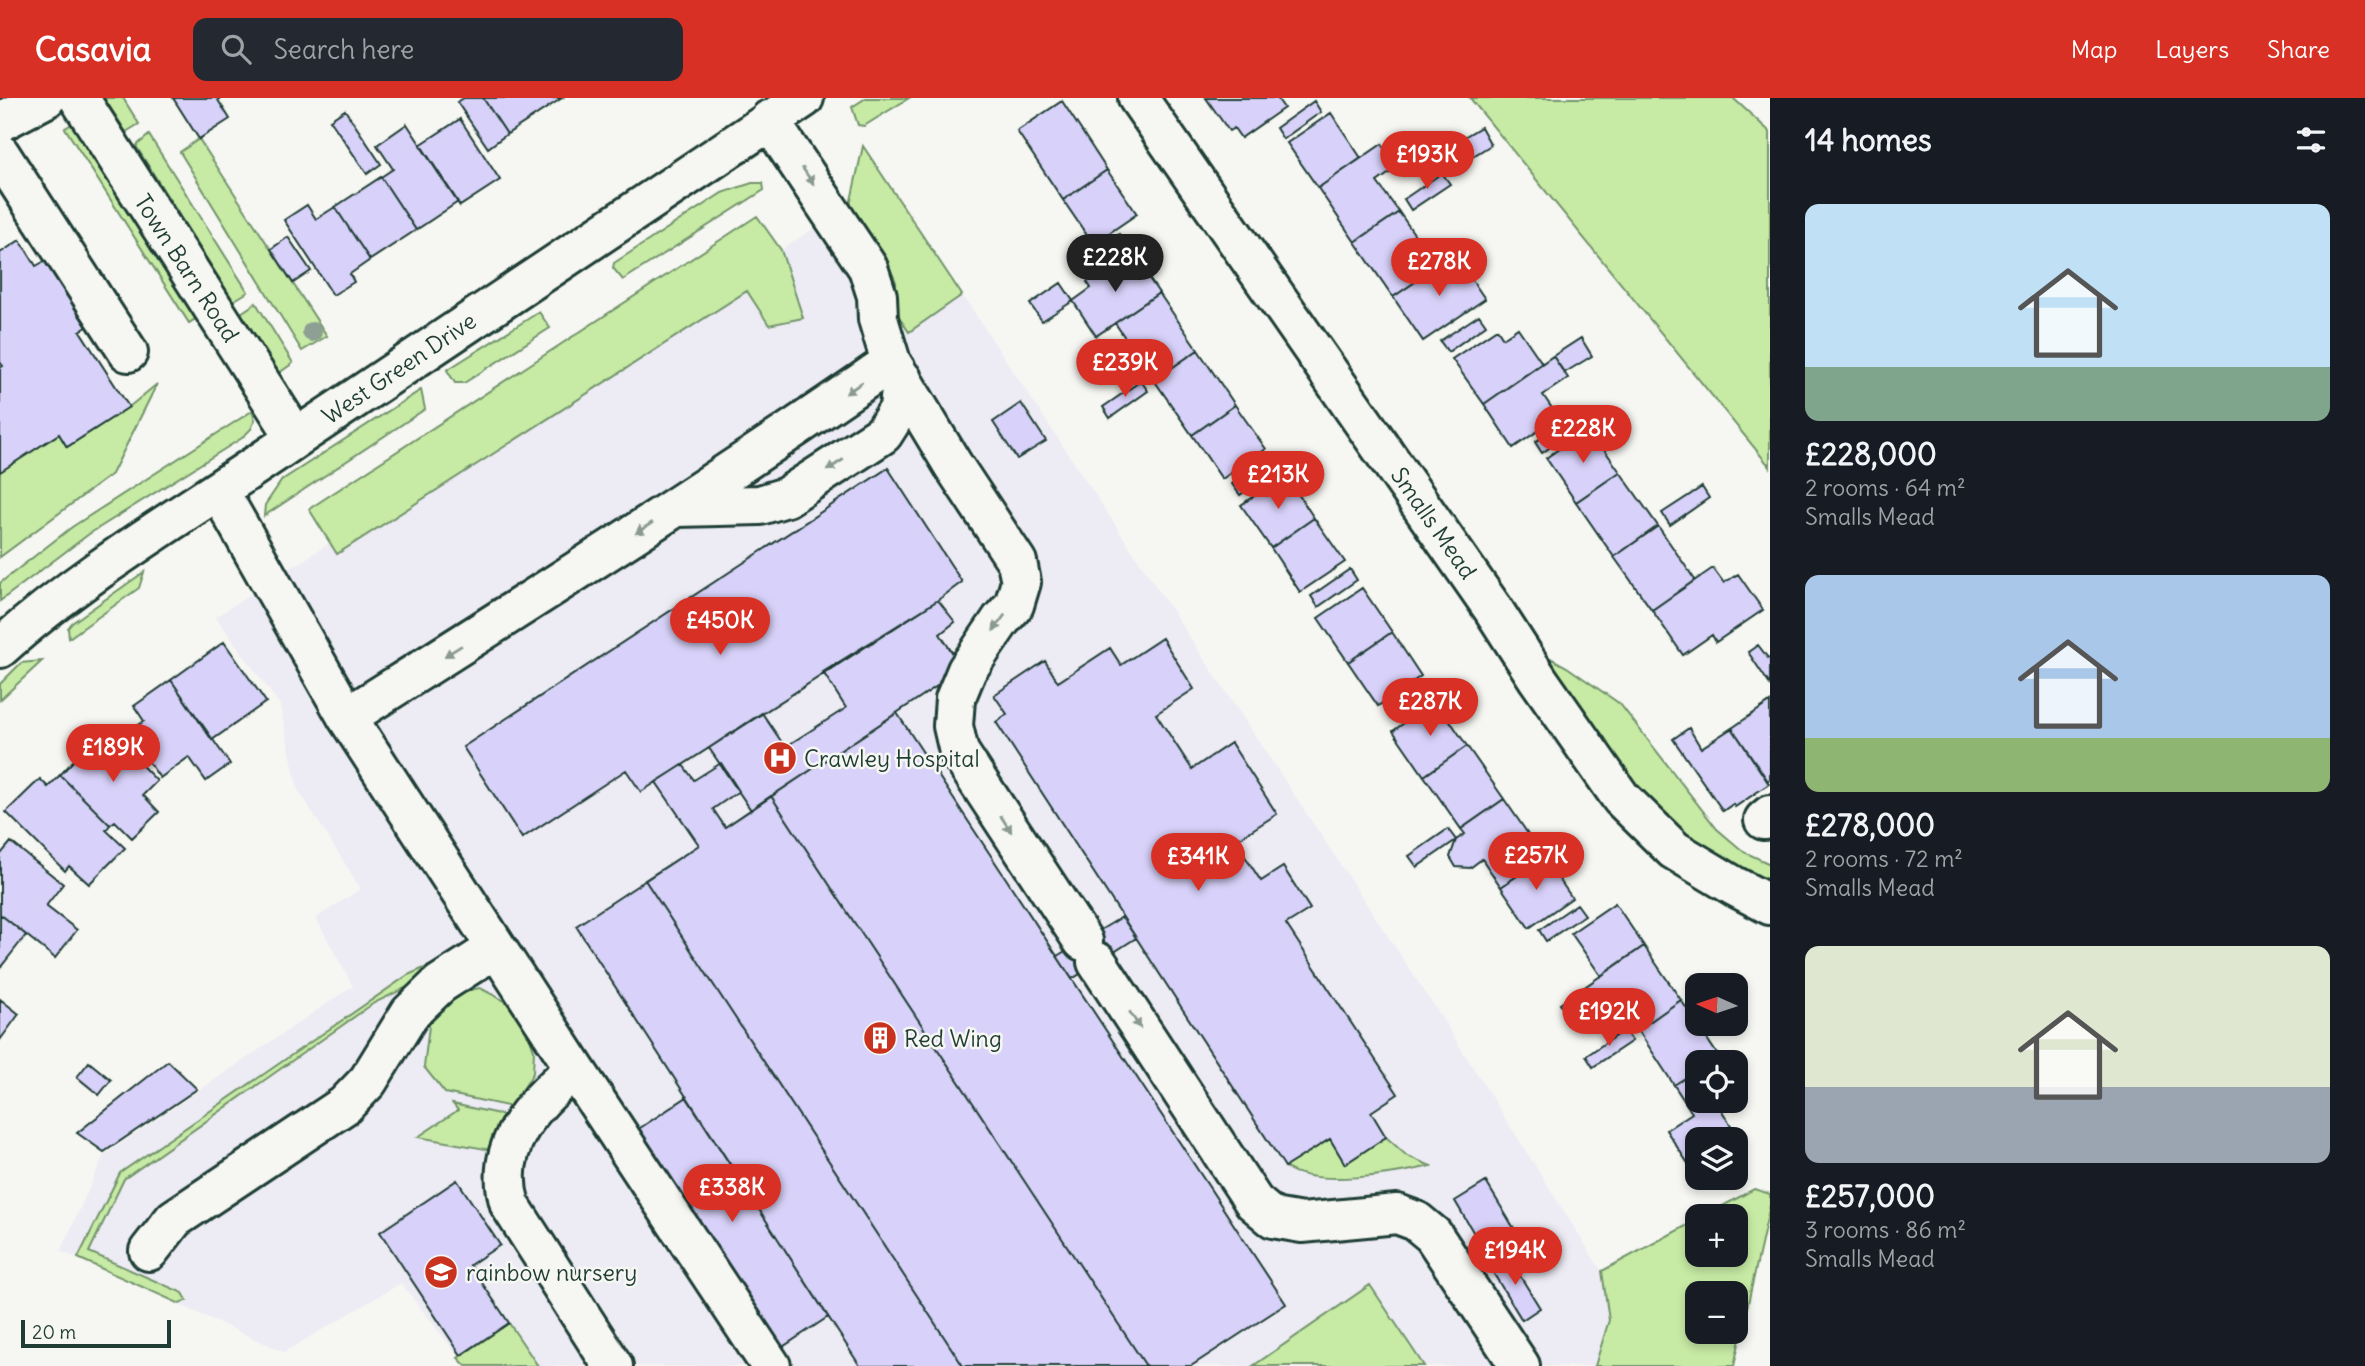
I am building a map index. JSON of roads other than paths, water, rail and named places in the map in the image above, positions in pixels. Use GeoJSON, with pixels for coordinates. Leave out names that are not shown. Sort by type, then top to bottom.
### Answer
{"type":"FeatureCollection","features":[{"type":"Feature","properties":{"kind":"street"},"geometry":{"type":"LineString","coordinates":[[0,122],[46,98]]}},
{"type":"Feature","properties":{"kind":"street","name":"Town Barn Road"},"geometry":{"type":"LineString","coordinates":[[79,98],[296,438]]}},
{"type":"Feature","properties":{"kind":"street","name":"West Green Drive"},"geometry":{"type":"LineString","coordinates":[[0,648],[118,556],[804,98]]}},
{"type":"Feature","properties":{"kind":"street","name":"Smalls Mead"},"geometry":{"type":"LineString","coordinates":[[1138,98],[1621,798],[1674,850],[1770,905]]}},
{"type":"Feature","properties":{"kind":"street"},"geometry":{"type":"LineString","coordinates":[[769,120],[868,268],[877,296],[878,319],[896,370],[953,465],[1017,562],[1021,582],[1014,605],[967,670],[956,699],[953,726],[959,752],[1254,1202],[1273,1218],[1302,1223],[1397,1214],[1416,1221],[1433,1236],[1520,1366]]}},
{"type":"Feature","properties":{"kind":"street"},"geometry":{"type":"LineString","coordinates":[[0,154],[128,352]]}},
{"type":"Feature","properties":{"kind":"street"},"geometry":{"type":"LineString","coordinates":[[347,717],[896,370]]}},
{"type":"Feature","properties":{"kind":"street"},"geometry":{"type":"LineString","coordinates":[[677,507],[760,505],[786,497],[883,434],[899,409],[896,370]]}},
{"type":"Feature","properties":{"kind":"street"},"geometry":{"type":"LineString","coordinates":[[219,491],[347,717],[771,1366]]}},
{"type":"Feature","properties":{"kind":"street"},"geometry":{"type":"LineString","coordinates":[[149,1251],[174,1219],[345,1105],[368,1081],[410,1013],[440,984],[496,948]]}},
{"type":"Feature","properties":{"kind":"street"},"geometry":{"type":"LineString","coordinates":[[575,1069],[555,1086],[521,1126],[506,1157],[505,1188],[510,1205],[613,1366]]}},
{"type":"Feature","properties":{"kind":"place","name":"Crawley Hospital"},"geometry":{"type":"Point","coordinates":[780,758]}},
{"type":"Feature","properties":{"kind":"place","name":"Red Wing"},"geometry":{"type":"Point","coordinates":[880,1038]}},
{"type":"Feature","properties":{"kind":"place","name":"rainbow nursery"},"geometry":{"type":"Point","coordinates":[441,1272]}}]}
